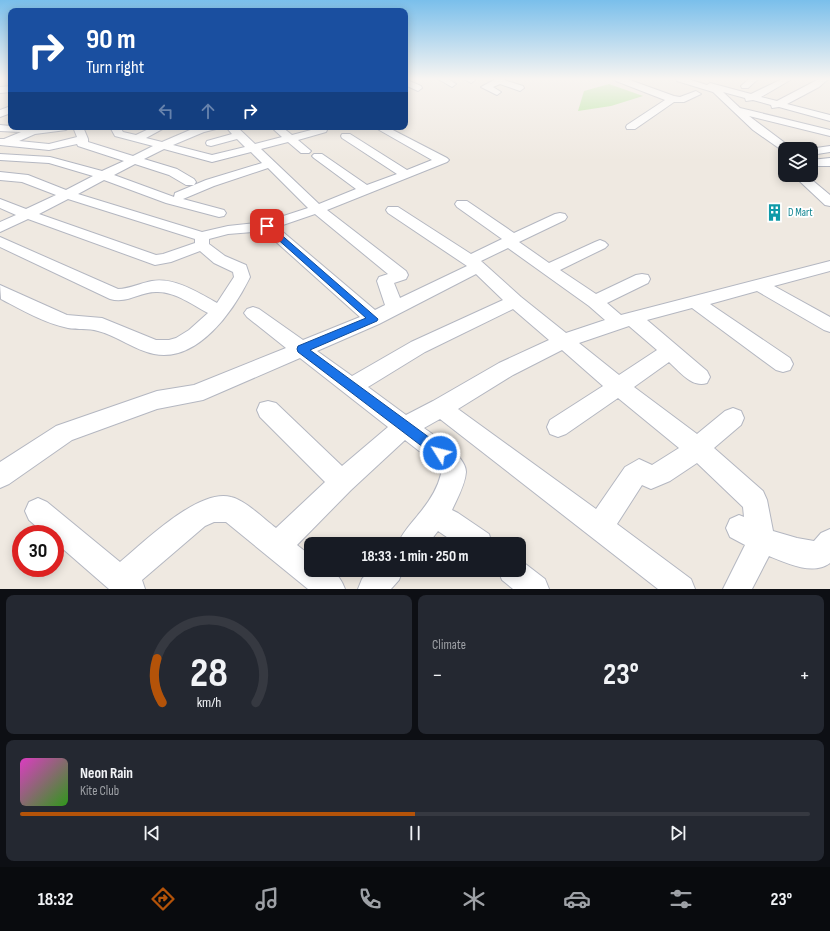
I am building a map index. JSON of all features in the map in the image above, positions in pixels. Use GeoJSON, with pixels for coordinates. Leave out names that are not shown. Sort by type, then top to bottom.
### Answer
{"type":"FeatureCollection","features":[{"type":"Feature","properties":{"kind":"street"},"geometry":{"type":"LineString","coordinates":[[631,127],[661,106]]}},
{"type":"Feature","properties":{"kind":"street"},"geometry":{"type":"LineString","coordinates":[[758,115],[774,106]]}},
{"type":"Feature","properties":{"kind":"street"},"geometry":{"type":"LineString","coordinates":[[788,106],[830,118]]}},
{"type":"Feature","properties":{"kind":"street"},"geometry":{"type":"LineString","coordinates":[[800,119],[821,106]]}},
{"type":"Feature","properties":{"kind":"street"},"geometry":{"type":"LineString","coordinates":[[736,108],[827,138]]}},
{"type":"Feature","properties":{"kind":"street"},"geometry":{"type":"LineString","coordinates":[[736,108],[758,128],[778,142]]}},
{"type":"Feature","properties":{"kind":"street"},"geometry":{"type":"LineString","coordinates":[[2,143],[31,130]]}},
{"type":"Feature","properties":{"kind":"street"},"geometry":{"type":"LineString","coordinates":[[79,130],[83,139],[82,144],[172,172],[195,185],[210,196]]}},
{"type":"Feature","properties":{"kind":"street"},"geometry":{"type":"LineString","coordinates":[[117,130],[119,134],[212,159],[322,130]]}},
{"type":"Feature","properties":{"kind":"street"},"geometry":{"type":"LineString","coordinates":[[136,139],[155,130]]}},
{"type":"Feature","properties":{"kind":"street"},"geometry":{"type":"LineString","coordinates":[[0,228],[162,146],[199,130]]}},
{"type":"Feature","properties":{"kind":"street"},"geometry":{"type":"LineString","coordinates":[[280,130],[305,151]]}},
{"type":"Feature","properties":{"kind":"street"},"geometry":{"type":"LineString","coordinates":[[0,203],[26,214],[154,260],[165,259],[228,230],[266,226],[317,209],[442,160],[385,130]]}},
{"type":"Feature","properties":{"kind":"street"},"geometry":{"type":"LineString","coordinates":[[211,143],[235,131],[317,209],[400,275],[385,281],[395,308]]}},
{"type":"Feature","properties":{"kind":"street"},"geometry":{"type":"LineString","coordinates":[[346,136],[406,174]]}},
{"type":"Feature","properties":{"kind":"street"},"geometry":{"type":"LineString","coordinates":[[2,143],[50,147],[83,139]]}},
{"type":"Feature","properties":{"kind":"street"},"geometry":{"type":"LineString","coordinates":[[818,151],[830,149]]}},
{"type":"Feature","properties":{"kind":"street"},"geometry":{"type":"LineString","coordinates":[[318,156],[364,190]]}},
{"type":"Feature","properties":{"kind":"street"},"geometry":{"type":"LineString","coordinates":[[0,157],[50,160],[105,176],[171,200],[219,213]]}},
{"type":"Feature","properties":{"kind":"street"},"geometry":{"type":"LineString","coordinates":[[818,163],[830,162]]}},
{"type":"Feature","properties":{"kind":"street"},"geometry":{"type":"LineString","coordinates":[[171,200],[195,185],[276,171]]}},
{"type":"Feature","properties":{"kind":"street"},"geometry":{"type":"LineString","coordinates":[[0,176],[24,178],[66,194],[195,235],[216,258],[240,269],[242,277],[235,293],[205,327],[192,339],[177,346],[157,347],[102,325],[69,322],[2,294]]}},
{"type":"Feature","properties":{"kind":"street"},"geometry":{"type":"LineString","coordinates":[[816,184],[830,202]]}},
{"type":"Feature","properties":{"kind":"street"},"geometry":{"type":"LineString","coordinates":[[462,204],[594,302],[625,320],[700,377]]}},
{"type":"Feature","properties":{"kind":"street"},"geometry":{"type":"LineString","coordinates":[[393,210],[473,264],[618,387],[697,448],[754,500],[750,534],[738,589]]}},
{"type":"Feature","properties":{"kind":"street"},"geometry":{"type":"LineString","coordinates":[[0,476],[64,433],[157,400],[196,394],[373,319],[473,264],[510,240],[560,217]]}},
{"type":"Feature","properties":{"kind":"street"},"geometry":{"type":"LineString","coordinates":[[266,226],[373,319]]}},
{"type":"Feature","properties":{"kind":"street"},"geometry":{"type":"LineString","coordinates":[[0,241],[116,295],[125,296],[154,286],[166,286],[219,311]]}},
{"type":"Feature","properties":{"kind":"street"},"geometry":{"type":"LineString","coordinates":[[549,269],[600,245]]}},
{"type":"Feature","properties":{"kind":"street"},"geometry":{"type":"LineString","coordinates":[[277,546],[342,482],[404,427],[441,408],[506,369],[564,342],[625,320],[828,268]]}},
{"type":"Feature","properties":{"kind":"street"},"geometry":{"type":"LineString","coordinates":[[594,302],[642,279]]}},
{"type":"Feature","properties":{"kind":"street"},"geometry":{"type":"LineString","coordinates":[[758,285],[830,325]]}},
{"type":"Feature","properties":{"kind":"street"},"geometry":{"type":"LineString","coordinates":[[351,387],[418,347],[515,301]]}},
{"type":"Feature","properties":{"kind":"street"},"geometry":{"type":"LineString","coordinates":[[694,302],[783,364]]}},
{"type":"Feature","properties":{"kind":"street"},"geometry":{"type":"LineString","coordinates":[[253,313],[440,453],[454,471],[450,490],[434,517],[417,537]]}},
{"type":"Feature","properties":{"kind":"street"},"geometry":{"type":"LineString","coordinates":[[558,427],[669,352]]}},
{"type":"Feature","properties":{"kind":"street"},"geometry":{"type":"LineString","coordinates":[[441,408],[681,589]]}},
{"type":"Feature","properties":{"kind":"street"},"geometry":{"type":"LineString","coordinates":[[268,410],[342,482]]}},
{"type":"Feature","properties":{"kind":"street"},"geometry":{"type":"LineString","coordinates":[[600,527],[634,475],[639,471],[651,477],[659,474],[697,448],[733,418]]}},
{"type":"Feature","properties":{"kind":"street"},"geometry":{"type":"LineString","coordinates":[[38,511],[126,584],[196,517],[213,509],[230,509],[331,589]]}},
{"type":"Feature","properties":{"kind":"street"},"geometry":{"type":"LineString","coordinates":[[434,517],[449,522],[469,537]]}},
{"type":"Feature","properties":{"kind":"street"},"geometry":{"type":"LineString","coordinates":[[750,534],[802,553],[818,555],[827,548],[830,542]]}},
{"type":"Feature","properties":{"kind":"street"},"geometry":{"type":"LineString","coordinates":[[372,589],[383,577]]}},
{"type":"Feature","properties":{"kind":"street"},"geometry":{"type":"LineString","coordinates":[[520,577],[534,589]]}},
{"type":"Feature","properties":{"kind":"green space"},"geometry":{"type":"Polygon","coordinates":[[[579,106],[608,106],[578,111],[579,106]]]}},
{"type":"Feature","properties":{"kind":"place","name":"D Mart"},"geometry":{"type":"Point","coordinates":[775,212]}},
{"type":"Feature","properties":{"kind":"route"},"geometry":{"type":"LineString","coordinates":[[267,226],[373,319],[302,349],[440,453]]}}]}
